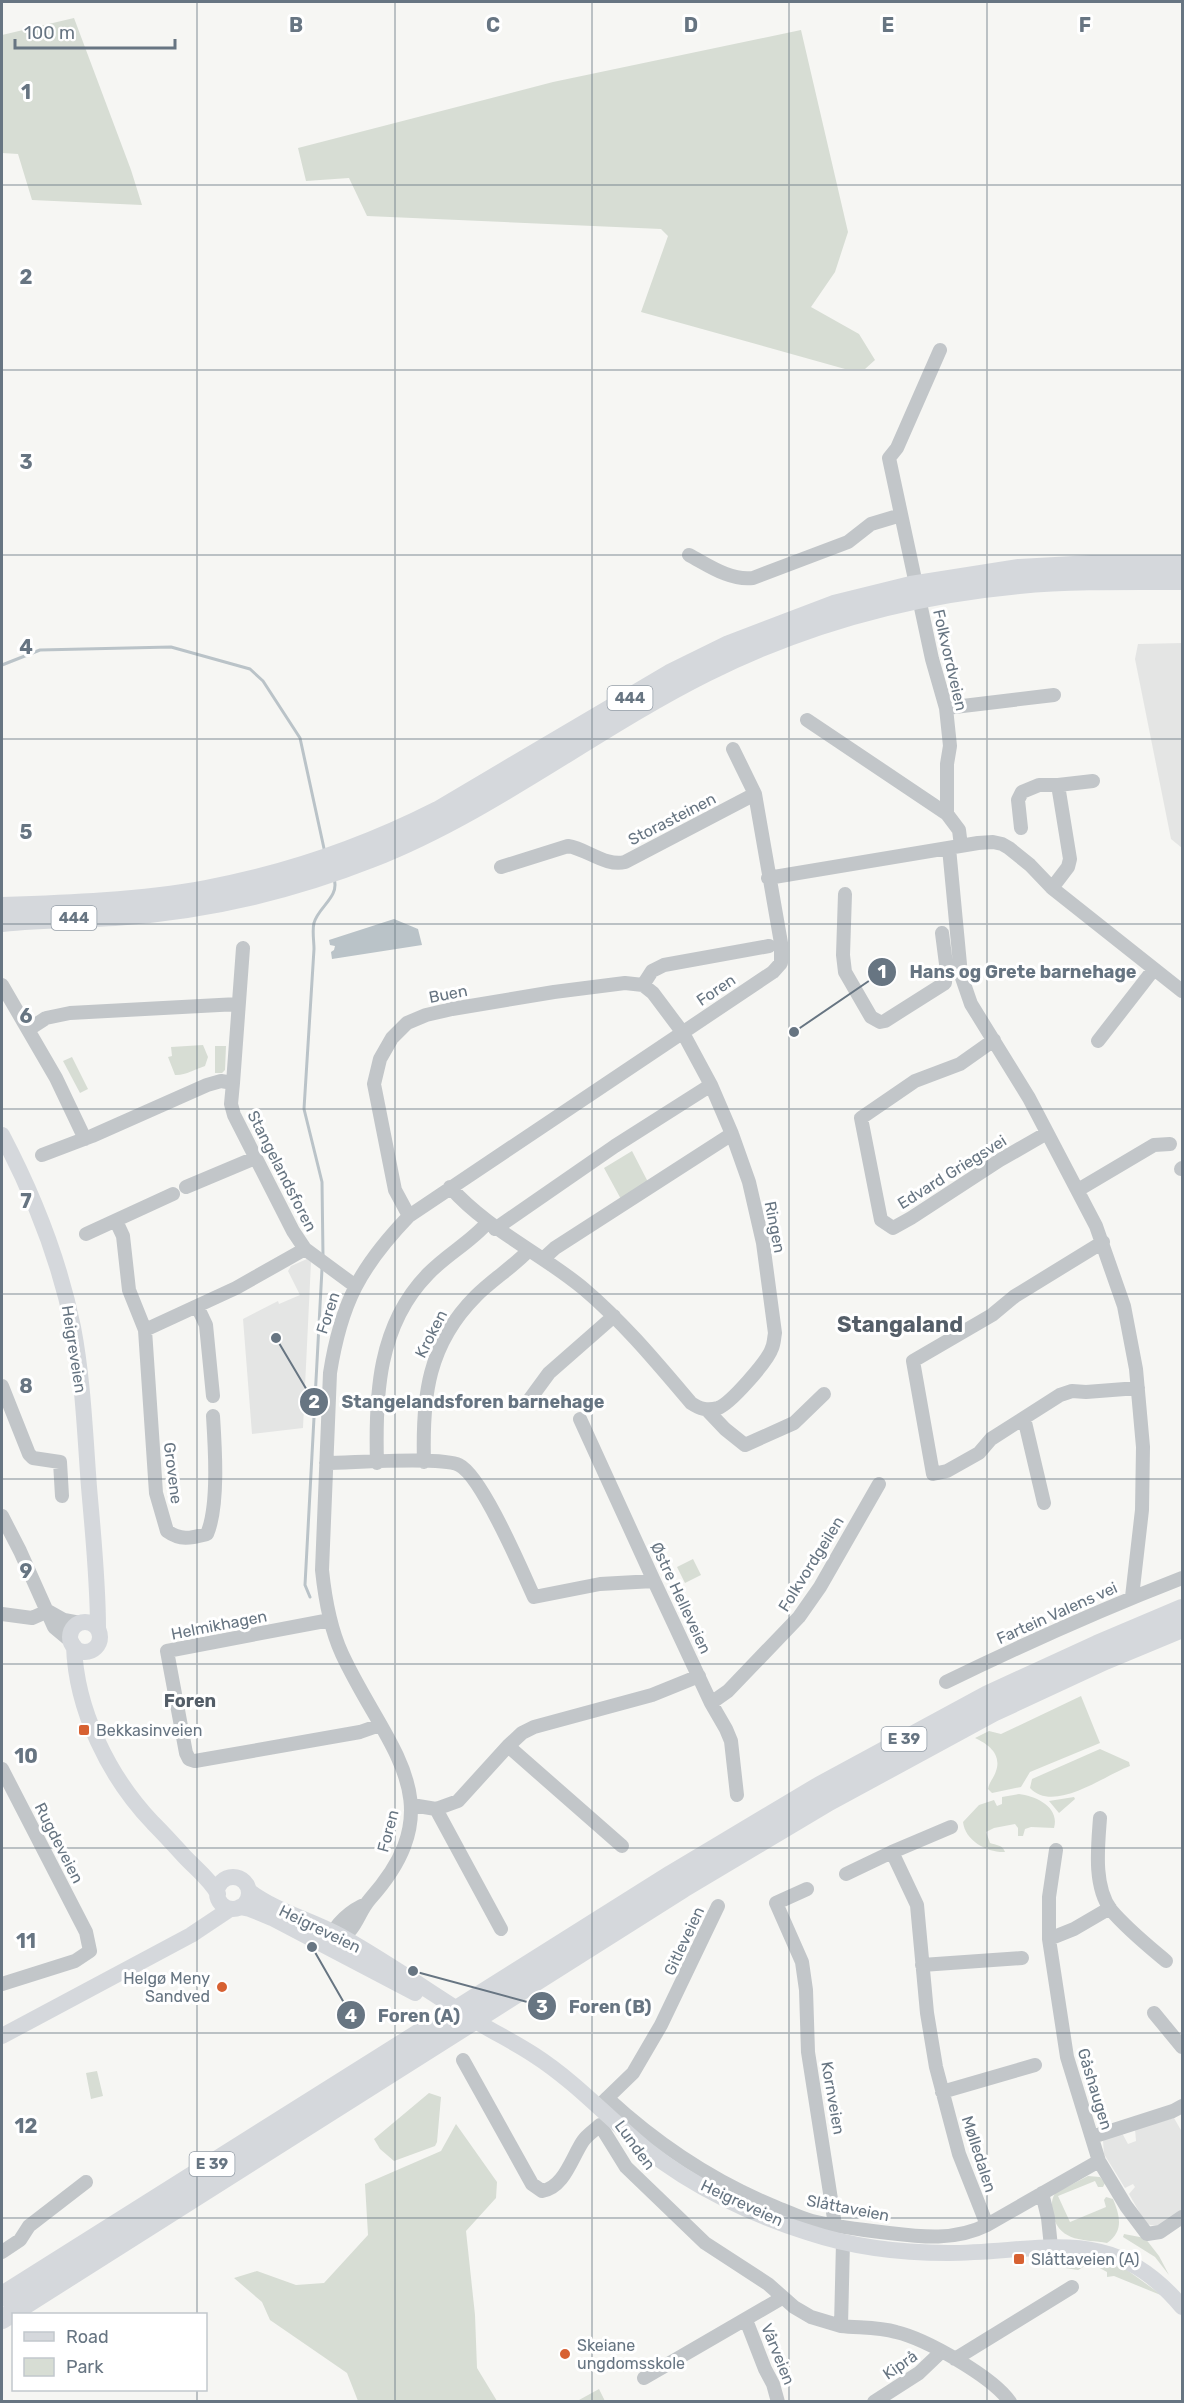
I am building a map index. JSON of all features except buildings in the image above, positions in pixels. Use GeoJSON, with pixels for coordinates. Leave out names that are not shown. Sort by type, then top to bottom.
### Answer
{"type":"FeatureCollection","features":[{"type":"Feature","properties":{"kind":"highway","name":"444"},"geometry":{"type":"LineString","coordinates":[[368,851],[670,674],[729,645],[790,620],[878,593],[985,573],[1092,565],[1182,565]]}},
{"type":"Feature","properties":{"kind":"highway","name":"444"},"geometry":{"type":"LineString","coordinates":[[2,922],[117,916],[244,898],[295,876],[446,824],[705,672],[776,640],[818,625],[912,600],[991,587],[1070,581],[1182,580]]}},
{"type":"Feature","properties":{"kind":"highway","name":"444"},"geometry":{"type":"LineString","coordinates":[[2,907],[111,901],[203,891],[295,876]]}},
{"type":"Feature","properties":{"kind":"highway","name":"E 39"},"geometry":{"type":"LineString","coordinates":[[2,2319],[430,2038],[506,1979],[701,1857],[820,1786],[988,1695],[1182,1609]]}},
{"type":"Feature","properties":{"kind":"highway","name":"E 39"},"geometry":{"type":"LineString","coordinates":[[2,2296],[430,2038],[523,1989],[682,1888],[913,1754],[1054,1684],[1182,1628]]}},
{"type":"Feature","properties":{"kind":"main road","name":"Heigreveien"},"geometry":{"type":"LineString","coordinates":[[2,1135],[41,1217],[59,1271],[73,1328],[81,1383],[100,1640],[85,1668],[83,1694]]}},
{"type":"Feature","properties":{"kind":"main road","name":"Heigreveien"},"geometry":{"type":"LineString","coordinates":[[95,1576],[81,1623],[72,1630],[75,1670],[97,1738],[118,1778],[151,1820],[175,1843],[184,1856],[227,1902],[334,1938]]}},
{"type":"Feature","properties":{"kind":"main road"},"geometry":{"type":"LineString","coordinates":[[81,1623],[90,1623],[98,1628]]}},
{"type":"Feature","properties":{"kind":"main road"},"geometry":{"type":"LineString","coordinates":[[73,1644],[85,1651],[93,1650]]}},
{"type":"Feature","properties":{"kind":"main road","name":"Heigreveien"},"geometry":{"type":"LineString","coordinates":[[175,1843],[228,1878]]}},
{"type":"Feature","properties":{"kind":"main road"},"geometry":{"type":"LineString","coordinates":[[2,2036],[191,1935],[227,1902],[247,1901],[249,1891],[242,1880],[228,1878],[221,1884],[227,1902]]}},
{"type":"Feature","properties":{"kind":"main road","name":"Heigreveien"},"geometry":{"type":"LineString","coordinates":[[249,1891],[275,1908],[334,1938],[548,2064],[603,2102],[649,2151],[710,2191],[761,2216],[843,2242],[892,2250],[932,2253],[1051,2247],[1085,2248],[1113,2254],[1156,2279],[1182,2307]]}},
{"type":"Feature","properties":{"kind":"street","name":"Folkvordveien"},"geometry":{"type":"LineString","coordinates":[[940,350],[897,448],[889,458],[928,638],[946,708],[950,746],[947,764],[947,814]]}},
{"type":"Feature","properties":{"kind":"street"},"geometry":{"type":"LineString","coordinates":[[689,555],[730,576],[741,579],[753,578],[848,542],[871,524],[902,515]]}},
{"type":"Feature","properties":{"kind":"street"},"geometry":{"type":"LineString","coordinates":[[946,708],[1054,695]]}},
{"type":"Feature","properties":{"kind":"street","name":"Folkvordveien"},"geometry":{"type":"LineString","coordinates":[[807,720],[947,814],[959,830],[955,847]]}},
{"type":"Feature","properties":{"kind":"street"},"geometry":{"type":"LineString","coordinates":[[733,749],[755,794],[768,878],[955,847],[993,842],[1002,844],[1030,865],[1052,888],[1182,992]]}},
{"type":"Feature","properties":{"kind":"street"},"geometry":{"type":"LineString","coordinates":[[1021,828],[1018,800],[1022,792],[1039,785],[1094,781]]}},
{"type":"Feature","properties":{"kind":"street"},"geometry":{"type":"LineString","coordinates":[[1052,888],[1068,867],[1070,859],[1058,785]]}},
{"type":"Feature","properties":{"kind":"street","name":"Storasteinen"},"geometry":{"type":"LineString","coordinates":[[501,867],[568,846],[577,847],[611,862],[625,862],[755,794]]}},
{"type":"Feature","properties":{"kind":"street"},"geometry":{"type":"LineString","coordinates":[[955,847],[961,975],[971,1004],[1047,1132],[1078,1190],[1103,1242],[1126,1315],[1138,1388],[1143,1447],[1142,1510],[1132,1597]]}},
{"type":"Feature","properties":{"kind":"street","name":"Foren"},"geometry":{"type":"LineString","coordinates":[[334,1938],[363,1913],[366,1904],[390,1877],[401,1856],[409,1829],[412,1805],[409,1783],[404,1771],[340,1651],[330,1620],[322,1570],[332,1363],[341,1323],[354,1285],[371,1259],[409,1216],[773,972],[781,963],[782,950],[768,878]]}},
{"type":"Feature","properties":{"kind":"street"},"geometry":{"type":"LineString","coordinates":[[845,894],[843,966],[868,1013],[875,1020],[885,1021],[945,983],[946,964],[942,933]]}},
{"type":"Feature","properties":{"kind":"street","name":"Foren"},"geometry":{"type":"LineString","coordinates":[[644,986],[652,971],[664,965],[769,946]]}},
{"type":"Feature","properties":{"kind":"street","name":"Stangelandsforen"},"geometry":{"type":"LineString","coordinates":[[243,948],[232,1083],[231,1104],[234,1115],[293,1231],[305,1249],[354,1285]]}},
{"type":"Feature","properties":{"kind":"street"},"geometry":{"type":"LineString","coordinates":[[1098,1041],[1154,969]]}},
{"type":"Feature","properties":{"kind":"street","name":"Buen"},"geometry":{"type":"LineString","coordinates":[[409,1216],[394,1190],[374,1084],[380,1059],[392,1038],[407,1023],[426,1015],[453,1009],[554,992],[625,982],[644,986]]}},
{"type":"Feature","properties":{"kind":"street"},"geometry":{"type":"LineString","coordinates":[[2,985],[57,1078],[85,1139]]}},
{"type":"Feature","properties":{"kind":"street"},"geometry":{"type":"LineString","coordinates":[[644,986],[653,993],[683,1033]]}},
{"type":"Feature","properties":{"kind":"street"},"geometry":{"type":"LineString","coordinates":[[29,1029],[46,1018],[70,1013],[238,1004]]}},
{"type":"Feature","properties":{"kind":"street","name":"Ringen"},"geometry":{"type":"LineString","coordinates":[[683,1033],[711,1085],[749,1182],[763,1243],[775,1334],[772,1348],[759,1368],[728,1402],[719,1408],[707,1410]]}},
{"type":"Feature","properties":{"kind":"street","name":"Edvard Griegsvei"},"geometry":{"type":"LineString","coordinates":[[994,1040],[960,1064],[915,1081],[861,1118],[882,1220],[893,1228],[1047,1132]]}},
{"type":"Feature","properties":{"kind":"street"},"geometry":{"type":"LineString","coordinates":[[42,1155],[85,1139],[207,1085],[221,1082],[232,1083]]}},
{"type":"Feature","properties":{"kind":"street"},"geometry":{"type":"LineString","coordinates":[[377,1463],[375,1416],[379,1376],[387,1341],[408,1297],[428,1274],[454,1250],[479,1232],[711,1085]]}},
{"type":"Feature","properties":{"kind":"street"},"geometry":{"type":"LineString","coordinates":[[543,1259],[555,1248],[732,1134]]}},
{"type":"Feature","properties":{"kind":"street"},"geometry":{"type":"LineString","coordinates":[[1078,1190],[1154,1145],[1170,1144]]}},
{"type":"Feature","properties":{"kind":"street"},"geometry":{"type":"LineString","coordinates":[[186,1187],[255,1158]]}},
{"type":"Feature","properties":{"kind":"street"},"geometry":{"type":"LineString","coordinates":[[450,1187],[491,1226],[584,1288],[614,1316],[691,1403],[699,1409],[707,1410],[745,1445],[794,1424],[824,1394]]}},
{"type":"Feature","properties":{"kind":"street"},"geometry":{"type":"LineString","coordinates":[[86,1234],[173,1194]]}},
{"type":"Feature","properties":{"kind":"street","name":"Grovene"},"geometry":{"type":"LineString","coordinates":[[116,1221],[123,1236],[129,1290],[146,1329],[156,1493],[167,1531],[176,1537],[188,1539],[207,1534],[213,1521],[222,1441],[213,1416]]}},
{"type":"Feature","properties":{"kind":"street"},"geometry":{"type":"LineString","coordinates":[[1103,1242],[1015,1296],[992,1315],[913,1361],[933,1474],[947,1471],[979,1453],[991,1439],[1060,1395],[1072,1391],[1138,1388]]}},
{"type":"Feature","properties":{"kind":"street"},"geometry":{"type":"LineString","coordinates":[[146,1329],[236,1288],[305,1249]]}},
{"type":"Feature","properties":{"kind":"street","name":"Kroken"},"geometry":{"type":"LineString","coordinates":[[424,1462],[423,1412],[427,1386],[432,1365],[443,1340],[458,1315],[477,1295],[529,1250]]}},
{"type":"Feature","properties":{"kind":"street"},"geometry":{"type":"LineString","coordinates":[[197,1306],[206,1326],[213,1396]]}},
{"type":"Feature","properties":{"kind":"street"},"geometry":{"type":"LineString","coordinates":[[528,1403],[549,1373],[614,1316]]}},
{"type":"Feature","properties":{"kind":"street"},"geometry":{"type":"LineString","coordinates":[[2,1386],[29,1454],[33,1458],[60,1462],[62,1496]]}},
{"type":"Feature","properties":{"kind":"street"},"geometry":{"type":"LineString","coordinates":[[1024,1418],[1044,1503]]}},
{"type":"Feature","properties":{"kind":"street","name":"Østre Helleveien"},"geometry":{"type":"LineString","coordinates":[[580,1419],[711,1703],[731,1741],[737,1795]]}},
{"type":"Feature","properties":{"kind":"street"},"geometry":{"type":"LineString","coordinates":[[326,1463],[451,1462],[462,1466],[497,1517],[534,1597],[600,1584],[654,1581]]}},
{"type":"Feature","properties":{"kind":"street","name":"Folkvordgeilen"},"geometry":{"type":"LineString","coordinates":[[711,1703],[728,1691],[799,1617],[820,1587],[879,1484]]}},
{"type":"Feature","properties":{"kind":"street"},"geometry":{"type":"LineString","coordinates":[[2,1516],[54,1627],[73,1644]]}},
{"type":"Feature","properties":{"kind":"street","name":"Fartein Valens vei"},"geometry":{"type":"LineString","coordinates":[[946,1682],[1132,1597],[1182,1578]]}},
{"type":"Feature","properties":{"kind":"street"},"geometry":{"type":"LineString","coordinates":[[2,1614],[32,1618],[48,1611]]}},
{"type":"Feature","properties":{"kind":"street"},"geometry":{"type":"LineString","coordinates":[[48,1611],[64,1620],[81,1623]]}},
{"type":"Feature","properties":{"kind":"street","name":"Helmikhagen"},"geometry":{"type":"LineString","coordinates":[[330,1620],[167,1651],[186,1753],[189,1759],[195,1761],[360,1732],[380,1725]]}},
{"type":"Feature","properties":{"kind":"street"},"geometry":{"type":"LineString","coordinates":[[412,1805],[435,1809],[458,1801],[508,1746],[534,1727],[652,1695],[699,1676]]}},
{"type":"Feature","properties":{"kind":"street"},"geometry":{"type":"LineString","coordinates":[[508,1746],[622,1846]]}},
{"type":"Feature","properties":{"kind":"street","name":"Rugdeveien"},"geometry":{"type":"LineString","coordinates":[[2,1769],[86,1932],[90,1952],[84,1957],[2,1984]]}},
{"type":"Feature","properties":{"kind":"street"},"geometry":{"type":"LineString","coordinates":[[435,1809],[501,1929]]}},
{"type":"Feature","properties":{"kind":"street"},"geometry":{"type":"LineString","coordinates":[[1100,1818],[1097,1856],[1100,1881],[1110,1908],[1166,1961]]}},
{"type":"Feature","properties":{"kind":"street"},"geometry":{"type":"LineString","coordinates":[[846,1874],[951,1827]]}},
{"type":"Feature","properties":{"kind":"street","name":"Gåshaugen"},"geometry":{"type":"LineString","coordinates":[[1056,1850],[1048,1897],[1049,1939],[1066,2057],[1099,2161],[1126,2206],[1147,2234],[1160,2232],[1182,2217]]}},
{"type":"Feature","properties":{"kind":"street","name":"Mølledalen"},"geometry":{"type":"LineString","coordinates":[[892,1852],[917,1905],[927,2013],[942,2092],[967,2177],[987,2225]]}},
{"type":"Feature","properties":{"kind":"street","name":"Kornveien"},"geometry":{"type":"LineString","coordinates":[[807,1889],[776,1903],[802,1962],[805,1975],[808,2052],[835,2225]]}},
{"type":"Feature","properties":{"kind":"street","name":"Gitleveien"},"geometry":{"type":"LineString","coordinates":[[603,2102],[633,2073],[639,2064],[680,1987],[718,1906]]}},
{"type":"Feature","properties":{"kind":"street"},"geometry":{"type":"LineString","coordinates":[[1049,1939],[1074,1929],[1110,1908]]}},
{"type":"Feature","properties":{"kind":"street"},"geometry":{"type":"LineString","coordinates":[[922,1965],[1022,1958]]}},
{"type":"Feature","properties":{"kind":"street"},"geometry":{"type":"LineString","coordinates":[[1154,2013],[1182,2047]]}},
{"type":"Feature","properties":{"kind":"street","name":"Lunden"},"geometry":{"type":"LineString","coordinates":[[464,2060],[532,2184],[542,2191],[550,2190],[560,2180],[584,2139],[600,2125],[626,2167],[651,2193],[705,2242],[768,2284],[782,2298],[811,2317],[841,2326],[896,2332],[941,2352],[999,2388],[1010,2402]]}},
{"type":"Feature","properties":{"kind":"street"},"geometry":{"type":"LineString","coordinates":[[942,2092],[1035,2066]]}},
{"type":"Feature","properties":{"kind":"street","name":"Slåttaveien"},"geometry":{"type":"LineString","coordinates":[[603,2102],[668,2150],[717,2179],[791,2213],[835,2225],[928,2237],[960,2235],[987,2225],[1099,2161]]}},
{"type":"Feature","properties":{"kind":"street"},"geometry":{"type":"LineString","coordinates":[[1092,2137],[1182,2106]]}},
{"type":"Feature","properties":{"kind":"street"},"geometry":{"type":"LineString","coordinates":[[2,2252],[20,2240],[28,2226],[87,2182]]}},
{"type":"Feature","properties":{"kind":"street"},"geometry":{"type":"LineString","coordinates":[[1042,2193],[1048,2218],[1051,2247]]}},
{"type":"Feature","properties":{"kind":"street"},"geometry":{"type":"LineString","coordinates":[[841,2326],[843,2242]]}},
{"type":"Feature","properties":{"kind":"street"},"geometry":{"type":"LineString","coordinates":[[955,2359],[1072,2287]]}},
{"type":"Feature","properties":{"kind":"street","name":"Vårveien"},"geometry":{"type":"LineString","coordinates":[[644,2379],[782,2298]]}},
{"type":"Feature","properties":{"kind":"street","name":"Vårveien"},"geometry":{"type":"LineString","coordinates":[[746,2320],[773,2384],[778,2402]]}},
{"type":"Feature","properties":{"kind":"street","name":"Kiprå"},"geometry":{"type":"LineString","coordinates":[[874,2402],[920,2373],[941,2352]]}},
{"type":"Feature","properties":{"kind":"shaded area"},"geometry":{"type":"Polygon","coordinates":[[[1182,643],[1182,848],[1171,839],[1135,659],[1138,644],[1182,643]]]}},
{"type":"Feature","properties":{"kind":"shaded area"},"geometry":{"type":"Polygon","coordinates":[[[394,919],[418,929],[422,945],[332,959],[331,952],[335,946],[330,945],[329,940],[394,919]]]}},
{"type":"Feature","properties":{"kind":"shaded area"},"geometry":{"type":"Polygon","coordinates":[[[307,1259],[311,1262],[303,1428],[252,1434],[243,1319],[278,1301],[279,1304],[300,1295],[288,1271],[291,1266],[307,1259]]]}},
{"type":"Feature","properties":{"kind":"shaded area"},"geometry":{"type":"Polygon","coordinates":[[[1174,2118],[1182,2132],[1182,2213],[1159,2226],[1150,2225],[1145,2222],[1129,2194],[1135,2187],[1133,2184],[1125,2188],[1104,2154],[1103,2141],[1122,2133],[1128,2144],[1136,2141],[1135,2129],[1174,2118]]]}},
{"type":"Feature","properties":{"kind":"green space"},"geometry":{"type":"Polygon","coordinates":[[[74,18],[142,205],[32,200],[18,154],[2,153],[2,35],[74,18]]]}},
{"type":"Feature","properties":{"kind":"green space"},"geometry":{"type":"Polygon","coordinates":[[[801,30],[848,232],[835,272],[811,307],[859,334],[875,360],[865,369],[845,369],[641,312],[668,236],[661,229],[367,216],[349,178],[306,181],[298,148],[553,82],[801,30]]]}},
{"type":"Feature","properties":{"kind":"green space"},"geometry":{"type":"Polygon","coordinates":[[[203,1045],[208,1057],[205,1066],[175,1075],[168,1057],[172,1056],[171,1047],[203,1045]]]}},
{"type":"Feature","properties":{"kind":"green space"},"geometry":{"type":"Polygon","coordinates":[[[215,1046],[226,1046],[225,1070],[222,1073],[215,1073],[215,1046]]]}},
{"type":"Feature","properties":{"kind":"green space"},"geometry":{"type":"Polygon","coordinates":[[[72,1057],[88,1089],[80,1093],[63,1061],[72,1057]]]}},
{"type":"Feature","properties":{"kind":"green space"},"geometry":{"type":"Polygon","coordinates":[[[632,1151],[648,1182],[622,1201],[604,1168],[632,1151]]]}},
{"type":"Feature","properties":{"kind":"green space"},"geometry":{"type":"Polygon","coordinates":[[[693,1559],[701,1575],[685,1583],[677,1567],[693,1559]]]}},
{"type":"Feature","properties":{"kind":"green space"},"geometry":{"type":"Polygon","coordinates":[[[1081,1696],[1100,1743],[1030,1772],[1021,1787],[992,1793],[988,1789],[996,1771],[997,1760],[993,1750],[975,1738],[989,1731],[1001,1734],[1081,1696]]]}},
{"type":"Feature","properties":{"kind":"green space"},"geometry":{"type":"Polygon","coordinates":[[[1100,1749],[1129,1762],[1130,1766],[1066,1795],[1052,1797],[1040,1795],[1030,1788],[1032,1779],[1100,1749]]]}},
{"type":"Feature","properties":{"kind":"green space"},"geometry":{"type":"Polygon","coordinates":[[[1019,1794],[1032,1797],[1045,1804],[1053,1814],[1054,1828],[1031,1827],[1025,1829],[1023,1836],[1018,1836],[1018,1828],[1015,1824],[986,1832],[990,1843],[1001,1847],[1005,1852],[985,1848],[968,1835],[963,1822],[979,1805],[994,1800],[997,1806],[1002,1804],[1002,1797],[1019,1794]]]}},
{"type":"Feature","properties":{"kind":"green space"},"geometry":{"type":"Polygon","coordinates":[[[1074,1797],[1075,1799],[1059,1813],[1049,1801],[1074,1797]]]}},
{"type":"Feature","properties":{"kind":"green space"},"geometry":{"type":"Polygon","coordinates":[[[97,2071],[103,2096],[91,2099],[86,2073],[97,2071]]]}},
{"type":"Feature","properties":{"kind":"green space"},"geometry":{"type":"Polygon","coordinates":[[[429,2093],[441,2097],[435,2146],[394,2161],[380,2149],[374,2139],[429,2093]]]}},
{"type":"Feature","properties":{"kind":"green space"},"geometry":{"type":"Polygon","coordinates":[[[456,2124],[497,2182],[496,2198],[466,2231],[475,2315],[477,2368],[497,2401],[358,2401],[347,2373],[270,2320],[262,2302],[234,2278],[257,2271],[296,2285],[324,2283],[368,2235],[365,2184],[441,2151],[456,2124]]]}},
{"type":"Feature","properties":{"kind":"green space"},"geometry":{"type":"Polygon","coordinates":[[[1088,2176],[1100,2177],[1105,2183],[1103,2187],[1098,2187],[1095,2181],[1058,2196],[1070,2222],[1106,2207],[1104,2200],[1106,2197],[1113,2199],[1119,2223],[1116,2233],[1107,2243],[1082,2240],[1068,2235],[1057,2225],[1053,2216],[1052,2204],[1055,2193],[1088,2176]]]}},
{"type":"Feature","properties":{"kind":"green space"},"geometry":{"type":"Polygon","coordinates":[[[1124,2234],[1145,2238],[1159,2256],[1169,2275],[1155,2257],[1123,2237],[1124,2234]]]}},
{"type":"Feature","properties":{"kind":"green space"},"geometry":{"type":"Polygon","coordinates":[[[1068,2254],[1097,2259],[1078,2270],[1065,2268],[1038,2257],[1068,2254]]]}},
{"type":"Feature","properties":{"kind":"green space"},"geometry":{"type":"Polygon","coordinates":[[[1101,2260],[1127,2270],[1163,2296],[1114,2276],[1107,2277],[1107,2272],[1096,2266],[1101,2260]]]}},
{"type":"Feature","properties":{"kind":"green space"},"geometry":{"type":"Polygon","coordinates":[[[599,2389],[605,2401],[579,2400],[599,2389]]]}},
{"type":"Feature","properties":{"kind":"waterway"},"geometry":{"type":"LineString","coordinates":[[2,665],[40,650],[171,647],[250,669],[263,681],[300,738],[325,853]]}},
{"type":"Feature","properties":{"kind":"waterway"},"geometry":{"type":"LineString","coordinates":[[323,1256],[322,1182],[304,1109],[314,949],[313,926],[316,917],[334,891],[334,879]]}},
{"type":"Feature","properties":{"kind":"waterway"},"geometry":{"type":"LineString","coordinates":[[310,1597],[305,1585],[322,1269]]}},
{"type":"Feature","properties":{"kind":"place","name":"Hans og Grete barnehage"},"geometry":{"type":"Point","coordinates":[794,1032]}},
{"type":"Feature","properties":{"kind":"place","name":"Stangelandsforen barnehage"},"geometry":{"type":"Point","coordinates":[276,1338]}},
{"type":"Feature","properties":{"kind":"place","name":"Bekkasinveien"},"geometry":{"type":"Point","coordinates":[84,1730]}},
{"type":"Feature","properties":{"kind":"place","name":"Foren (A)"},"geometry":{"type":"Point","coordinates":[312,1947]}},
{"type":"Feature","properties":{"kind":"place","name":"Foren (B)"},"geometry":{"type":"Point","coordinates":[413,1971]}},
{"type":"Feature","properties":{"kind":"place","name":"Helgø Meny Sandved"},"geometry":{"type":"Point","coordinates":[222,1987]}},
{"type":"Feature","properties":{"kind":"place","name":"Slåttaveien (A)"},"geometry":{"type":"Point","coordinates":[1019,2259]}},
{"type":"Feature","properties":{"kind":"place","name":"Skeiane ungdomsskole"},"geometry":{"type":"Point","coordinates":[565,2354]}},
{"type":"Feature","properties":{"kind":"district","name":"Stangaland"},"geometry":{"type":"Point","coordinates":[900,1324]}},
{"type":"Feature","properties":{"kind":"district","name":"Foren"},"geometry":{"type":"Point","coordinates":[190,1701]}}]}
